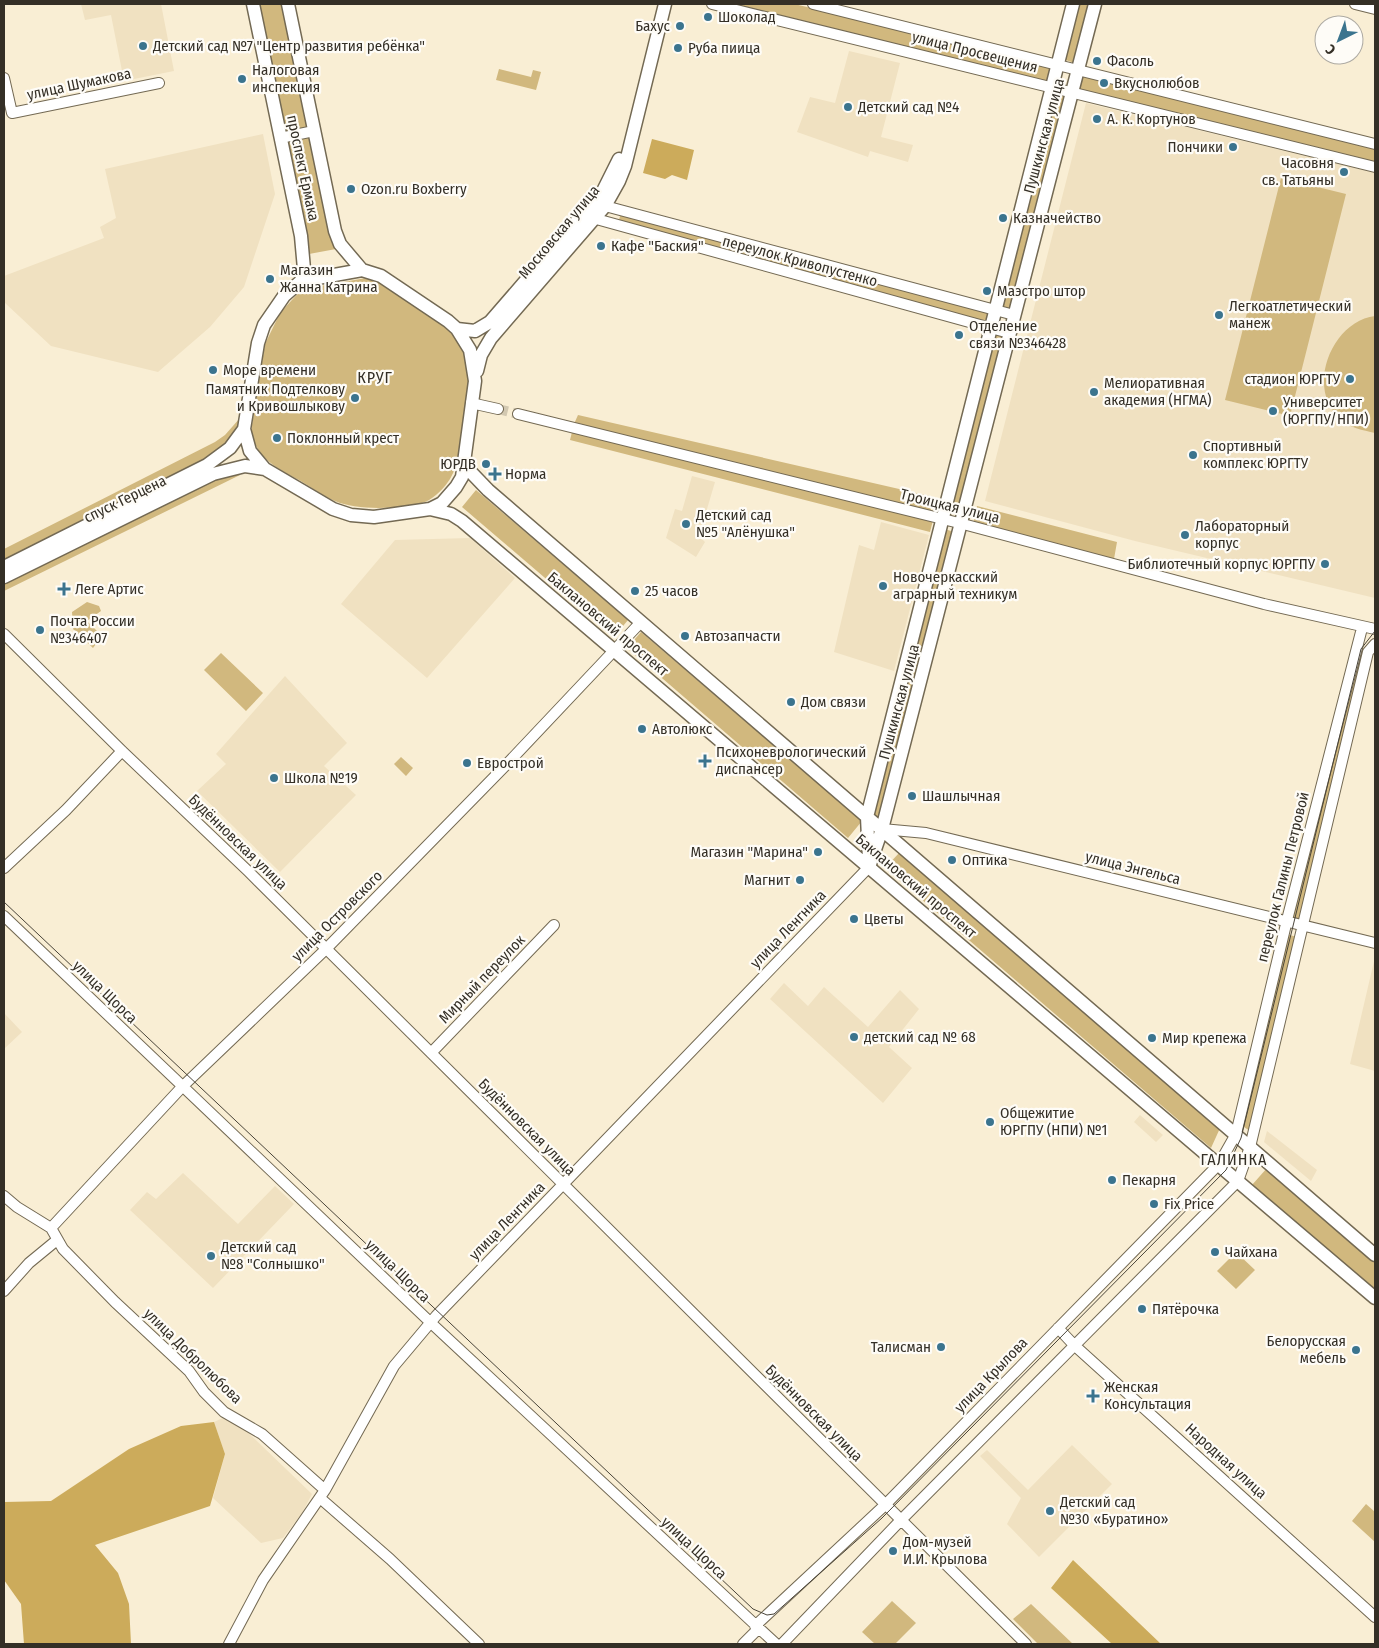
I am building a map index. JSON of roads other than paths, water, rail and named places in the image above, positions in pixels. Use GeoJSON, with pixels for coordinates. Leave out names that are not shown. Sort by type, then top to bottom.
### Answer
{"type":"FeatureCollection","features":[{"type":"Feature","properties":{"kind":"main road","name":"проспект Ермака"},"geometry":{"type":"LineString","coordinates":[[252,4],[301,236],[304,269],[301,281]]}},
{"type":"Feature","properties":{"kind":"main road","name":"проспект Ермака"},"geometry":{"type":"LineString","coordinates":[[288,4],[335,231],[340,244],[362,270]]}},
{"type":"Feature","properties":{"kind":"main road","name":"Московская улица"},"geometry":{"type":"LineString","coordinates":[[600,203],[618,164],[657,4]]}},
{"type":"Feature","properties":{"kind":"main road","name":"Московская улица"},"geometry":{"type":"LineString","coordinates":[[430,509],[442,503],[462,477],[471,402],[481,355],[491,338],[619,181],[625,166],[665,4]]}},
{"type":"Feature","properties":{"kind":"main road","name":"Пушкинская улица"},"geometry":{"type":"LineString","coordinates":[[869,867],[867,817],[1073,4]]}},
{"type":"Feature","properties":{"kind":"main road","name":"Пушкинская улица"},"geometry":{"type":"LineString","coordinates":[[869,867],[882,829],[963,524],[1009,333],[1095,4]]}},
{"type":"Feature","properties":{"kind":"main road","name":"Московская улица"},"geometry":{"type":"LineString","coordinates":[[457,329],[475,330],[490,322],[588,217]]}},
{"type":"Feature","properties":{"kind":"main road"},"geometry":{"type":"LineString","coordinates":[[430,509],[374,517],[352,515],[333,508],[265,469],[250,451],[244,429],[258,343],[264,325],[284,296],[301,281],[362,270],[382,276],[457,329],[470,350],[475,381]]}},
{"type":"Feature","properties":{"kind":"main road","name":"спуск Герцена"},"geometry":{"type":"LineString","coordinates":[[4,566],[206,465],[230,448],[244,429]]}},
{"type":"Feature","properties":{"kind":"main road","name":"Баклановский проспект"},"geometry":{"type":"LineString","coordinates":[[463,464],[488,490],[1375,1255]]}},
{"type":"Feature","properties":{"kind":"main road","name":"спуск Герцена"},"geometry":{"type":"LineString","coordinates":[[4,577],[213,474],[245,466],[265,469]]}},
{"type":"Feature","properties":{"kind":"main road","name":"Баклановский проспект"},"geometry":{"type":"LineString","coordinates":[[430,509],[451,514],[462,521],[1375,1298]]}},
{"type":"Feature","properties":{"kind":"street","name":"улица Просвещения"},"geometry":{"type":"LineString","coordinates":[[712,4],[1375,166]]}},
{"type":"Feature","properties":{"kind":"street","name":"улица Просвещения"},"geometry":{"type":"LineString","coordinates":[[813,4],[1058,63],[1375,144]]}},
{"type":"Feature","properties":{"kind":"street"},"geometry":{"type":"LineString","coordinates":[[1355,4],[1375,9]]}},
{"type":"Feature","properties":{"kind":"street","name":"улица Шумакова"},"geometry":{"type":"LineString","coordinates":[[4,78],[12,113],[159,83]]}},
{"type":"Feature","properties":{"kind":"street"},"geometry":{"type":"LineString","coordinates":[[280,138],[314,131]]}},
{"type":"Feature","properties":{"kind":"street","name":"переулок Кривопустенко"},"geometry":{"type":"LineString","coordinates":[[600,203],[1014,315]]}},
{"type":"Feature","properties":{"kind":"street","name":"переулок Кривопустенко"},"geometry":{"type":"LineString","coordinates":[[588,217],[1009,333]]}},
{"type":"Feature","properties":{"kind":"street"},"geometry":{"type":"LineString","coordinates":[[471,402],[498,409]]}},
{"type":"Feature","properties":{"kind":"street","name":"Троицкая улица"},"geometry":{"type":"LineString","coordinates":[[518,414],[963,524],[1362,628],[1375,629]]}},
{"type":"Feature","properties":{"kind":"street","name":"улица Островского"},"geometry":{"type":"LineString","coordinates":[[50,1228],[182,1086],[326,949],[641,622]]}},
{"type":"Feature","properties":{"kind":"street","name":"переулок Галины Петровой"},"geometry":{"type":"LineString","coordinates":[[1236,1134],[1287,920],[1362,628]]}},
{"type":"Feature","properties":{"kind":"street","name":"Будённовская улица"},"geometry":{"type":"LineString","coordinates":[[4,634],[326,949],[1026,1644]]}},
{"type":"Feature","properties":{"kind":"street","name":"переулок Галины Петровой"},"geometry":{"type":"LineString","coordinates":[[1250,1147],[1368,652],[1375,644]]}},
{"type":"Feature","properties":{"kind":"street"},"geometry":{"type":"LineString","coordinates":[[4,868],[66,810],[122,751]]}},
{"type":"Feature","properties":{"kind":"street","name":"улица Энгельса"},"geometry":{"type":"LineString","coordinates":[[882,829],[926,833],[1375,943]]}},
{"type":"Feature","properties":{"kind":"street","name":"улица Ленгника"},"geometry":{"type":"LineString","coordinates":[[229,1644],[263,1580],[323,1494],[394,1366],[430,1322],[869,867]]}},
{"type":"Feature","properties":{"kind":"street","name":"улица Щорса"},"geometry":{"type":"LineString","coordinates":[[4,916],[430,1322],[776,1644]]}},
{"type":"Feature","properties":{"kind":"street","name":"Мирный переулок"},"geometry":{"type":"LineString","coordinates":[[431,1053],[554,925]]}},
{"type":"Feature","properties":{"kind":"street","name":"улица Крылова"},"geometry":{"type":"LineString","coordinates":[[743,1644],[756,1627],[885,1504],[1219,1164],[1236,1134]]}},
{"type":"Feature","properties":{"kind":"street"},"geometry":{"type":"LineString","coordinates":[[782,1644],[900,1521],[1238,1181],[1250,1147]]}},
{"type":"Feature","properties":{"kind":"street","name":"улица Добролюбова"},"geometry":{"type":"LineString","coordinates":[[4,1196],[17,1207],[50,1228],[63,1249],[115,1302],[189,1371],[204,1392],[224,1412],[262,1434],[479,1644]]}},
{"type":"Feature","properties":{"kind":"street"},"geometry":{"type":"LineString","coordinates":[[4,1291],[29,1263],[57,1240]]}},
{"type":"Feature","properties":{"kind":"street","name":"Народная улица"},"geometry":{"type":"LineString","coordinates":[[1058,1328],[1074,1345],[1375,1617]]}},
{"type":"Feature","properties":{"kind":"tunnel"},"geometry":{"type":"LineString","coordinates":[[498,409],[518,414]]}},
{"type":"Feature","properties":{"kind":"tram line"},"geometry":{"type":"LineString","coordinates":[[4,902],[753,1609],[767,1615],[774,1614],[882,1518],[1226,1170],[1241,1138],[1361,649],[1375,631]]}},
{"type":"Feature","properties":{"kind":"place","name":"Шоколад"},"geometry":{"type":"Point","coordinates":[708,17]}},
{"type":"Feature","properties":{"kind":"place","name":"Бахус"},"geometry":{"type":"Point","coordinates":[680,26]}},
{"type":"Feature","properties":{"kind":"place","name":"Детский сад №7 \"Центр развития ребёнка\""},"geometry":{"type":"Point","coordinates":[143,46]}},
{"type":"Feature","properties":{"kind":"place","name":"Руба пиица"},"geometry":{"type":"Point","coordinates":[678,48]}},
{"type":"Feature","properties":{"kind":"place","name":"Фасоль"},"geometry":{"type":"Point","coordinates":[1097,61]}},
{"type":"Feature","properties":{"kind":"place","name":"Налоговая инспекция"},"geometry":{"type":"Point","coordinates":[242,79]}},
{"type":"Feature","properties":{"kind":"place","name":"Вкуснолюбов"},"geometry":{"type":"Point","coordinates":[1104,83]}},
{"type":"Feature","properties":{"kind":"place","name":"Детский сад №4"},"geometry":{"type":"Point","coordinates":[848,107]}},
{"type":"Feature","properties":{"kind":"place","name":"А. К. Кортунов"},"geometry":{"type":"Point","coordinates":[1097,119]}},
{"type":"Feature","properties":{"kind":"place","name":"Пончики"},"geometry":{"type":"Point","coordinates":[1233,147]}},
{"type":"Feature","properties":{"kind":"place","name":"Часовня св. Татьяны"},"geometry":{"type":"Point","coordinates":[1344,172]}},
{"type":"Feature","properties":{"kind":"place","name":"Ozon.ru Boxberry"},"geometry":{"type":"Point","coordinates":[351,189]}},
{"type":"Feature","properties":{"kind":"place","name":"Казначейство"},"geometry":{"type":"Point","coordinates":[1003,218]}},
{"type":"Feature","properties":{"kind":"place","name":"Кафе \"Баския\""},"geometry":{"type":"Point","coordinates":[601,246]}},
{"type":"Feature","properties":{"kind":"place","name":"Магазин Жанна Катрина"},"geometry":{"type":"Point","coordinates":[270,279]}},
{"type":"Feature","properties":{"kind":"place","name":"Маэстро штор"},"geometry":{"type":"Point","coordinates":[987,291]}},
{"type":"Feature","properties":{"kind":"place","name":"Легкоатлетический манеж"},"geometry":{"type":"Point","coordinates":[1219,315]}},
{"type":"Feature","properties":{"kind":"place","name":"Отделение связи №346428"},"geometry":{"type":"Point","coordinates":[959,335]}},
{"type":"Feature","properties":{"kind":"place","name":"Море времени"},"geometry":{"type":"Point","coordinates":[213,370]}},
{"type":"Feature","properties":{"kind":"place","name":"стадион ЮРГТУ"},"geometry":{"type":"Point","coordinates":[1350,379]}},
{"type":"Feature","properties":{"kind":"place","name":"Мелиоративная академия (НГМА)"},"geometry":{"type":"Point","coordinates":[1094,392]}},
{"type":"Feature","properties":{"kind":"place","name":"Памятник Подтелкову и Кривошлыкову"},"geometry":{"type":"Point","coordinates":[355,398]}},
{"type":"Feature","properties":{"kind":"place","name":"Университет (ЮРГПУ/НПИ)"},"geometry":{"type":"Point","coordinates":[1273,411]}},
{"type":"Feature","properties":{"kind":"place","name":"Поклонный крест"},"geometry":{"type":"Point","coordinates":[277,438]}},
{"type":"Feature","properties":{"kind":"place","name":"Спортивный комплекс ЮРГТУ"},"geometry":{"type":"Point","coordinates":[1193,455]}},
{"type":"Feature","properties":{"kind":"place","name":"ЮРДВ"},"geometry":{"type":"Point","coordinates":[486,464]}},
{"type":"Feature","properties":{"kind":"place","name":"Норма"},"geometry":{"type":"Point","coordinates":[495,474]}},
{"type":"Feature","properties":{"kind":"place","name":"Детский сад №5 \"Алёнушка\""},"geometry":{"type":"Point","coordinates":[686,524]}},
{"type":"Feature","properties":{"kind":"place","name":"Лабораторный корпус"},"geometry":{"type":"Point","coordinates":[1185,535]}},
{"type":"Feature","properties":{"kind":"place","name":"Библиотечный корпус ЮРГПУ"},"geometry":{"type":"Point","coordinates":[1325,564]}},
{"type":"Feature","properties":{"kind":"place","name":"Новочеркасский аграрный техникум"},"geometry":{"type":"Point","coordinates":[883,586]}},
{"type":"Feature","properties":{"kind":"place","name":"Леге Артис"},"geometry":{"type":"Point","coordinates":[64,589]}},
{"type":"Feature","properties":{"kind":"place","name":"25 часов"},"geometry":{"type":"Point","coordinates":[635,591]}},
{"type":"Feature","properties":{"kind":"place","name":"Почта России №346407"},"geometry":{"type":"Point","coordinates":[40,630]}},
{"type":"Feature","properties":{"kind":"place","name":"Автозапчасти"},"geometry":{"type":"Point","coordinates":[685,636]}},
{"type":"Feature","properties":{"kind":"place","name":"Дом связи"},"geometry":{"type":"Point","coordinates":[791,702]}},
{"type":"Feature","properties":{"kind":"place","name":"Автолюкс"},"geometry":{"type":"Point","coordinates":[642,729]}},
{"type":"Feature","properties":{"kind":"place","name":"Психоневрологический диспансер"},"geometry":{"type":"Point","coordinates":[705,761]}},
{"type":"Feature","properties":{"kind":"place","name":"Еврострой"},"geometry":{"type":"Point","coordinates":[467,763]}},
{"type":"Feature","properties":{"kind":"place","name":"Школа №19"},"geometry":{"type":"Point","coordinates":[274,778]}},
{"type":"Feature","properties":{"kind":"place","name":"Шашлычная"},"geometry":{"type":"Point","coordinates":[912,796]}},
{"type":"Feature","properties":{"kind":"place","name":"Магазин \"Марина\""},"geometry":{"type":"Point","coordinates":[818,852]}},
{"type":"Feature","properties":{"kind":"place","name":"Оптика"},"geometry":{"type":"Point","coordinates":[952,860]}},
{"type":"Feature","properties":{"kind":"place","name":"Магнит"},"geometry":{"type":"Point","coordinates":[800,880]}},
{"type":"Feature","properties":{"kind":"place","name":"Цветы"},"geometry":{"type":"Point","coordinates":[854,919]}},
{"type":"Feature","properties":{"kind":"place","name":"детский сад № 68"},"geometry":{"type":"Point","coordinates":[854,1037]}},
{"type":"Feature","properties":{"kind":"place","name":"Мир крепежа"},"geometry":{"type":"Point","coordinates":[1152,1038]}},
{"type":"Feature","properties":{"kind":"place","name":"Общежитие ЮРГПУ (НПИ) №1"},"geometry":{"type":"Point","coordinates":[990,1122]}},
{"type":"Feature","properties":{"kind":"place","name":"Пекарня"},"geometry":{"type":"Point","coordinates":[1112,1180]}},
{"type":"Feature","properties":{"kind":"place","name":"Fix Price"},"geometry":{"type":"Point","coordinates":[1154,1204]}},
{"type":"Feature","properties":{"kind":"place","name":"Чайхана"},"geometry":{"type":"Point","coordinates":[1215,1252]}},
{"type":"Feature","properties":{"kind":"place","name":"Детский сад №8 \"Солнышко\""},"geometry":{"type":"Point","coordinates":[211,1256]}},
{"type":"Feature","properties":{"kind":"place","name":"Пятёрочка"},"geometry":{"type":"Point","coordinates":[1142,1309]}},
{"type":"Feature","properties":{"kind":"place","name":"Талисман"},"geometry":{"type":"Point","coordinates":[941,1347]}},
{"type":"Feature","properties":{"kind":"place","name":"Белорусская мебель"},"geometry":{"type":"Point","coordinates":[1356,1350]}},
{"type":"Feature","properties":{"kind":"place","name":"Женская Консультация"},"geometry":{"type":"Point","coordinates":[1093,1396]}},
{"type":"Feature","properties":{"kind":"place","name":"Детский сад №30 «Буратино»"},"geometry":{"type":"Point","coordinates":[1050,1511]}},
{"type":"Feature","properties":{"kind":"place","name":"Дом-музей И.И. Крылова"},"geometry":{"type":"Point","coordinates":[893,1551]}},
{"type":"Feature","properties":{"kind":"district","name":"КРУГ"},"geometry":{"type":"Point","coordinates":[375,377]}},
{"type":"Feature","properties":{"kind":"district","name":"ГАЛИНКА"},"geometry":{"type":"Point","coordinates":[1234,1159]}}]}
